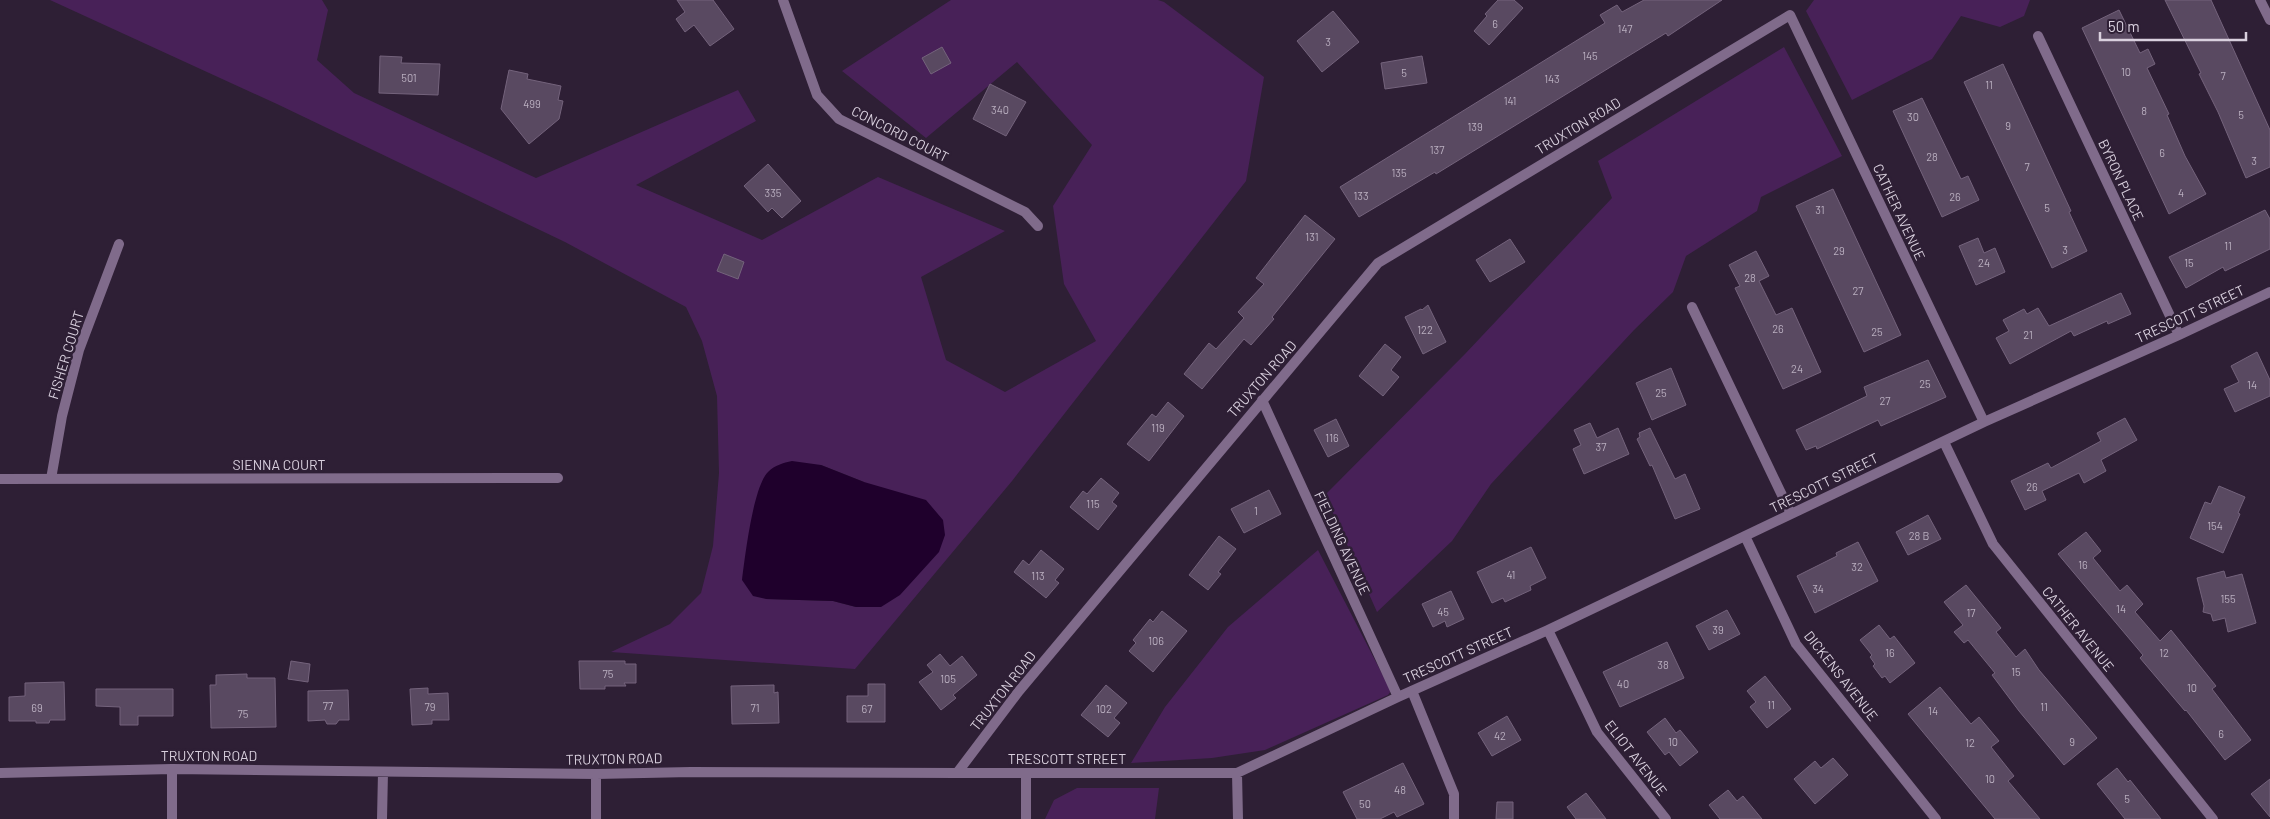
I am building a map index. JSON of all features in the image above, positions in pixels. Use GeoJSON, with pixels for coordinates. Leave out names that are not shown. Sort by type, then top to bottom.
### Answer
{"type":"FeatureCollection","features":[{"type":"Feature","properties":{"kind":"street","name":"CONCORD COURT"},"geometry":{"type":"LineString","coordinates":[[783,0],[817,95],[839,119],[1025,212],[1038,226]]}},
{"type":"Feature","properties":{"kind":"street"},"geometry":{"type":"LineString","coordinates":[[2260,0],[2270,20]]}},
{"type":"Feature","properties":{"kind":"street","name":"TRUXTON ROAD"},"geometry":{"type":"LineString","coordinates":[[0,773],[172,769],[596,774],[957,772],[1019,691],[1378,264],[1790,15]]}},
{"type":"Feature","properties":{"kind":"street","name":"CATHER AVENUE"},"geometry":{"type":"LineString","coordinates":[[1790,15],[1984,422]]}},
{"type":"Feature","properties":{"kind":"street","name":"BYRON PLACE"},"geometry":{"type":"LineString","coordinates":[[2038,36],[2179,335]]}},
{"type":"Feature","properties":{"kind":"street","name":"FISHER COURT"},"geometry":{"type":"LineString","coordinates":[[51,479],[62,416],[79,350],[119,244]]}},
{"type":"Feature","properties":{"kind":"street","name":"TRESCOTT STREET"},"geometry":{"type":"LineString","coordinates":[[957,772],[1238,773],[1412,690],[1548,630],[1984,422],[2270,292]]}},
{"type":"Feature","properties":{"kind":"street"},"geometry":{"type":"LineString","coordinates":[[1692,307],[1791,514]]}},
{"type":"Feature","properties":{"kind":"street","name":"FIELDING AVENUE"},"geometry":{"type":"LineString","coordinates":[[1262,400],[1398,697]]}},
{"type":"Feature","properties":{"kind":"street","name":"CATHER AVENUE"},"geometry":{"type":"LineString","coordinates":[[1944,442],[1993,544],[2213,819]]}},
{"type":"Feature","properties":{"kind":"street","name":"SIENNA COURT"},"geometry":{"type":"LineString","coordinates":[[0,479],[558,478]]}},
{"type":"Feature","properties":{"kind":"street","name":"DICKENS AVENUE"},"geometry":{"type":"LineString","coordinates":[[1745,536],[1796,644],[1936,819]]}},
{"type":"Feature","properties":{"kind":"street","name":"ELIOT AVENUE"},"geometry":{"type":"LineString","coordinates":[[1548,630],[1597,732],[1666,819]]}},
{"type":"Feature","properties":{"kind":"street"},"geometry":{"type":"LineString","coordinates":[[1412,690],[1454,794],[1454,819]]}},
{"type":"Feature","properties":{"kind":"street"},"geometry":{"type":"LineString","coordinates":[[172,769],[172,819]]}},
{"type":"Feature","properties":{"kind":"street"},"geometry":{"type":"LineString","coordinates":[[382,819],[383,772]]}},
{"type":"Feature","properties":{"kind":"street"},"geometry":{"type":"LineString","coordinates":[[1026,773],[1026,819]]}},
{"type":"Feature","properties":{"kind":"street"},"geometry":{"type":"LineString","coordinates":[[1238,773],[1238,819]]}},
{"type":"Feature","properties":{"kind":"street"},"geometry":{"type":"LineString","coordinates":[[596,774],[596,819]]}},
{"type":"Feature","properties":{"kind":"shaded area"},"geometry":{"type":"Polygon","coordinates":[[[50,0],[322,0],[328,10],[317,60],[354,93],[536,178],[738,90],[756,121],[636,185],[762,240],[878,177],[1005,231],[921,277],[946,360],[1005,392],[1096,341],[1064,284],[1053,206],[1092,145],[1017,62],[926,138],[842,71],[951,0],[1158,0],[1164,2],[1264,77],[1246,181],[1012,481],[855,669],[611,652],[670,624],[701,593],[713,546],[719,473],[717,396],[702,341],[686,307],[565,242],[277,104],[50,0]],[[821,465],[766,599],[833,601],[856,607],[864,482],[821,465]]]}},
{"type":"Feature","properties":{"kind":"shaded area"},"geometry":{"type":"Polygon","coordinates":[[[1814,0],[2030,0],[2024,16],[2000,27],[1961,16],[1932,59],[1852,100],[1806,11],[1814,0]]]}},
{"type":"Feature","properties":{"kind":"shaded area"},"geometry":{"type":"Polygon","coordinates":[[[1784,47],[1842,156],[1761,197],[1757,211],[1686,256],[1673,292],[1634,330],[1491,484],[1452,541],[1377,612],[1325,495],[1465,354],[1612,198],[1598,161],[1784,47]]]}},
{"type":"Feature","properties":{"kind":"shaded area"},"geometry":{"type":"Polygon","coordinates":[[[792,461],[821,465],[864,482],[926,500],[943,520],[945,535],[939,552],[900,595],[881,607],[856,607],[833,601],[766,599],[753,596],[742,580],[750,523],[758,492],[768,472],[776,466],[792,461]]]}},
{"type":"Feature","properties":{"kind":"shaded area"},"geometry":{"type":"Polygon","coordinates":[[[1318,550],[1391,691],[1388,695],[1265,750],[1212,758],[1131,763],[1165,707],[1228,627],[1318,550]]]}},
{"type":"Feature","properties":{"kind":"shaded area"},"geometry":{"type":"Polygon","coordinates":[[[1077,788],[1159,788],[1155,819],[1045,819],[1054,800],[1077,788]]]}},
{"type":"Feature","properties":{"kind":"building"},"geometry":{"type":"Polygon","coordinates":[[[677,0],[713,0],[734,29],[710,46],[694,25],[685,32],[676,19],[685,12],[677,0]]]}},
{"type":"Feature","properties":{"kind":"building"},"geometry":{"type":"Polygon","coordinates":[[[1498,0],[1514,0],[1523,8],[1489,45],[1474,31],[1487,16],[1485,14],[1498,0]]]}},
{"type":"Feature","properties":{"kind":"building"},"geometry":{"type":"Polygon","coordinates":[[[1644,0],[1722,0],[1668,36],[1666,33],[1436,174],[1435,172],[1359,217],[1340,187],[1605,23],[1600,15],[1617,5],[1622,12],[1644,0]]]}},
{"type":"Feature","properties":{"kind":"building"},"geometry":{"type":"Polygon","coordinates":[[[2165,0],[2211,0],[2270,130],[2270,167],[2246,178],[2218,112],[2199,74],[2201,73],[2165,0]]]}},
{"type":"Feature","properties":{"kind":"building"},"geometry":{"type":"Polygon","coordinates":[[[2119,10],[2140,53],[2148,49],[2155,64],[2147,68],[2169,114],[2167,115],[2185,156],[2206,194],[2169,214],[2082,28],[2119,10]]]}},
{"type":"Feature","properties":{"kind":"building"},"geometry":{"type":"Polygon","coordinates":[[[1333,11],[1359,42],[1322,72],[1297,41],[1333,11]]]}},
{"type":"Feature","properties":{"kind":"building"},"geometry":{"type":"Polygon","coordinates":[[[942,47],[951,63],[931,74],[922,58],[942,47]]]}},
{"type":"Feature","properties":{"kind":"building"},"geometry":{"type":"Polygon","coordinates":[[[380,56],[402,57],[401,63],[440,64],[438,95],[379,93],[380,56]]]}},
{"type":"Feature","properties":{"kind":"building"},"geometry":{"type":"Polygon","coordinates":[[[1422,56],[1427,83],[1385,89],[1381,63],[1422,56]]]}},
{"type":"Feature","properties":{"kind":"building"},"geometry":{"type":"Polygon","coordinates":[[[2003,64],[2071,211],[2069,212],[2087,251],[2052,268],[1964,82],[2003,64]]]}},
{"type":"Feature","properties":{"kind":"building"},"geometry":{"type":"Polygon","coordinates":[[[509,70],[528,74],[527,79],[561,86],[558,100],[563,101],[559,119],[529,144],[501,109],[509,70]]]}},
{"type":"Feature","properties":{"kind":"building"},"geometry":{"type":"Polygon","coordinates":[[[990,84],[1026,102],[1006,136],[973,119],[990,84]]]}},
{"type":"Feature","properties":{"kind":"building"},"geometry":{"type":"Polygon","coordinates":[[[1922,98],[1961,179],[1968,176],[1979,200],[1942,217],[1893,111],[1922,98]]]}},
{"type":"Feature","properties":{"kind":"building"},"geometry":{"type":"Polygon","coordinates":[[[768,164],[801,201],[782,218],[772,208],[768,212],[744,186],[768,164]]]}},
{"type":"Feature","properties":{"kind":"building"},"geometry":{"type":"Polygon","coordinates":[[[1833,189],[1901,335],[1864,352],[1796,206],[1833,189]]]}},
{"type":"Feature","properties":{"kind":"building"},"geometry":{"type":"Polygon","coordinates":[[[2265,210],[2270,219],[2270,249],[2225,271],[2223,267],[2186,288],[2169,257],[2265,210]]]}},
{"type":"Feature","properties":{"kind":"building"},"geometry":{"type":"Polygon","coordinates":[[[1305,215],[1335,239],[1272,317],[1274,319],[1251,345],[1244,339],[1202,389],[1184,374],[1209,343],[1216,349],[1244,318],[1238,312],[1264,284],[1256,278],[1305,215]]]}},
{"type":"Feature","properties":{"kind":"building"},"geometry":{"type":"Polygon","coordinates":[[[1978,238],[1984,253],[1995,248],[2005,272],[1976,285],[1959,246],[1978,238]]]}},
{"type":"Feature","properties":{"kind":"building"},"geometry":{"type":"Polygon","coordinates":[[[1510,239],[1525,262],[1490,282],[1476,260],[1510,239]]]}},
{"type":"Feature","properties":{"kind":"building"},"geometry":{"type":"Polygon","coordinates":[[[1756,251],[1769,276],[1759,281],[1776,315],[1792,308],[1821,372],[1783,389],[1735,288],[1740,286],[1729,265],[1756,251]]]}},
{"type":"Feature","properties":{"kind":"building"},"geometry":{"type":"Polygon","coordinates":[[[724,254],[744,262],[738,279],[717,271],[724,254]]]}},
{"type":"Feature","properties":{"kind":"building"},"geometry":{"type":"Polygon","coordinates":[[[2121,293],[2131,314],[2108,324],[2107,321],[2074,336],[2071,331],[2010,364],[1996,338],[2009,331],[2003,320],[2024,309],[2027,314],[2038,308],[2049,326],[2121,293]]]}},
{"type":"Feature","properties":{"kind":"building"},"geometry":{"type":"Polygon","coordinates":[[[1428,305],[1446,342],[1423,354],[1405,317],[1422,310],[1428,305]]]}},
{"type":"Feature","properties":{"kind":"building"},"geometry":{"type":"Polygon","coordinates":[[[1385,344],[1401,357],[1391,370],[1399,377],[1383,396],[1359,376],[1385,344]]]}},
{"type":"Feature","properties":{"kind":"building"},"geometry":{"type":"Polygon","coordinates":[[[2257,352],[2270,380],[2270,396],[2235,412],[2224,389],[2239,382],[2231,366],[2257,352]]]}},
{"type":"Feature","properties":{"kind":"building"},"geometry":{"type":"Polygon","coordinates":[[[1928,360],[1946,397],[1881,426],[1878,420],[1817,449],[1816,446],[1806,450],[1796,430],[1867,396],[1864,387],[1928,360]]]}},
{"type":"Feature","properties":{"kind":"building"},"geometry":{"type":"Polygon","coordinates":[[[1671,368],[1686,405],[1652,420],[1636,383],[1671,368]]]}},
{"type":"Feature","properties":{"kind":"building"},"geometry":{"type":"Polygon","coordinates":[[[1168,402],[1184,416],[1149,461],[1127,444],[1152,414],[1156,417],[1168,402]]]}},
{"type":"Feature","properties":{"kind":"building"},"geometry":{"type":"Polygon","coordinates":[[[2125,418],[2137,440],[2101,460],[2106,471],[2084,483],[2079,473],[2042,491],[2046,500],[2025,510],[2011,481],[2048,463],[2051,468],[2101,441],[2097,433],[2125,418]]]}},
{"type":"Feature","properties":{"kind":"building"},"geometry":{"type":"Polygon","coordinates":[[[1336,419],[1349,446],[1328,457],[1314,430],[1336,419]]]}},
{"type":"Feature","properties":{"kind":"building"},"geometry":{"type":"Polygon","coordinates":[[[1590,423],[1597,438],[1618,428],[1629,454],[1584,474],[1573,449],[1581,445],[1574,430],[1590,423]]]}},
{"type":"Feature","properties":{"kind":"building"},"geometry":{"type":"Polygon","coordinates":[[[1650,428],[1675,479],[1685,474],[1700,509],[1675,519],[1652,465],[1650,466],[1637,439],[1640,437],[1639,433],[1650,428]]]}},
{"type":"Feature","properties":{"kind":"building"},"geometry":{"type":"Polygon","coordinates":[[[1101,478],[1119,493],[1112,502],[1117,506],[1098,530],[1070,507],[1083,491],[1087,494],[1101,478]]]}},
{"type":"Feature","properties":{"kind":"building"},"geometry":{"type":"Polygon","coordinates":[[[2219,486],[2245,497],[2238,513],[2240,514],[2223,553],[2190,538],[2205,502],[2211,504],[2219,486]]]}},
{"type":"Feature","properties":{"kind":"building"},"geometry":{"type":"Polygon","coordinates":[[[1269,490],[1281,514],[1244,533],[1231,509],[1269,490]]]}},
{"type":"Feature","properties":{"kind":"building"},"geometry":{"type":"Polygon","coordinates":[[[1928,515],[1941,539],[1908,555],[1896,532],[1928,515]]]}},
{"type":"Feature","properties":{"kind":"building"},"geometry":{"type":"Polygon","coordinates":[[[2086,532],[2101,551],[2093,558],[2120,591],[2127,585],[2143,604],[2135,612],[2160,641],[2171,630],[2216,686],[2212,689],[2251,740],[2225,760],[2186,710],[2140,658],[2143,655],[2058,554],[2086,532]]]}},
{"type":"Feature","properties":{"kind":"building"},"geometry":{"type":"Polygon","coordinates":[[[1219,536],[1236,549],[1218,572],[1221,574],[1208,590],[1189,575],[1219,536]]]}},
{"type":"Feature","properties":{"kind":"building"},"geometry":{"type":"Polygon","coordinates":[[[1858,542],[1878,581],[1815,613],[1797,576],[1837,556],[1836,553],[1858,542]]]}},
{"type":"Feature","properties":{"kind":"building"},"geometry":{"type":"Polygon","coordinates":[[[1531,547],[1546,578],[1530,586],[1531,590],[1505,602],[1503,598],[1492,603],[1477,572],[1531,547]]]}},
{"type":"Feature","properties":{"kind":"building"},"geometry":{"type":"Polygon","coordinates":[[[1041,550],[1064,569],[1055,580],[1059,583],[1046,598],[1014,572],[1023,560],[1029,565],[1041,550]]]}},
{"type":"Feature","properties":{"kind":"building"},"geometry":{"type":"Polygon","coordinates":[[[2224,571],[2226,578],[2242,574],[2256,623],[2228,632],[2225,618],[2213,621],[2211,614],[2203,612],[2204,606],[2197,578],[2224,571]]]}},
{"type":"Feature","properties":{"kind":"building"},"geometry":{"type":"Polygon","coordinates":[[[1966,585],[2001,628],[1996,632],[2016,657],[2025,649],[2039,670],[2097,738],[2064,765],[2019,711],[1992,675],[1995,673],[1968,640],[1964,643],[1954,632],[1963,625],[1944,602],[1966,585]]]}},
{"type":"Feature","properties":{"kind":"building"},"geometry":{"type":"Polygon","coordinates":[[[1451,591],[1464,619],[1447,627],[1445,621],[1433,627],[1422,604],[1451,591]]]}},
{"type":"Feature","properties":{"kind":"building"},"geometry":{"type":"Polygon","coordinates":[[[1727,610],[1740,634],[1709,650],[1696,626],[1727,610]]]}},
{"type":"Feature","properties":{"kind":"building"},"geometry":{"type":"Polygon","coordinates":[[[1162,611],[1187,631],[1153,672],[1129,651],[1136,643],[1133,640],[1150,619],[1153,622],[1162,611]]]}},
{"type":"Feature","properties":{"kind":"building"},"geometry":{"type":"Polygon","coordinates":[[[1879,625],[1890,639],[1894,636],[1915,663],[1890,683],[1885,676],[1882,678],[1873,666],[1875,664],[1870,657],[1872,655],[1860,640],[1879,625]]]}},
{"type":"Feature","properties":{"kind":"building"},"geometry":{"type":"Polygon","coordinates":[[[1667,642],[1684,678],[1620,707],[1603,672],[1667,642]]]}},
{"type":"Feature","properties":{"kind":"building"},"geometry":{"type":"Polygon","coordinates":[[[940,654],[950,666],[962,656],[977,675],[953,695],[956,698],[941,710],[919,682],[933,672],[927,665],[940,654]]]}},
{"type":"Feature","properties":{"kind":"building"},"geometry":{"type":"Polygon","coordinates":[[[291,661],[310,664],[308,682],[288,679],[291,661]]]}},
{"type":"Feature","properties":{"kind":"building"},"geometry":{"type":"Polygon","coordinates":[[[579,661],[625,661],[625,664],[636,664],[636,683],[624,683],[626,686],[605,686],[605,689],[580,689],[579,661]]]}},
{"type":"Feature","properties":{"kind":"building"},"geometry":{"type":"Polygon","coordinates":[[[247,674],[247,678],[275,678],[276,727],[211,728],[210,685],[216,685],[216,675],[247,674]]]}},
{"type":"Feature","properties":{"kind":"building"},"geometry":{"type":"Polygon","coordinates":[[[1765,676],[1791,709],[1767,728],[1750,707],[1756,702],[1747,691],[1765,676]]]}},
{"type":"Feature","properties":{"kind":"building"},"geometry":{"type":"Polygon","coordinates":[[[64,682],[65,720],[50,720],[49,723],[9,721],[9,697],[25,696],[25,683],[64,682]]]}},
{"type":"Feature","properties":{"kind":"building"},"geometry":{"type":"Polygon","coordinates":[[[868,684],[885,684],[885,722],[847,722],[847,696],[868,696],[868,684]]]}},
{"type":"Feature","properties":{"kind":"building"},"geometry":{"type":"Polygon","coordinates":[[[774,685],[774,693],[778,692],[779,723],[732,724],[731,686],[774,685]]]}},
{"type":"Feature","properties":{"kind":"building"},"geometry":{"type":"Polygon","coordinates":[[[1106,685],[1127,703],[1114,718],[1120,723],[1108,737],[1081,715],[1106,685]]]}},
{"type":"Feature","properties":{"kind":"building"},"geometry":{"type":"Polygon","coordinates":[[[1940,687],[1971,724],[1979,717],[1999,741],[1991,747],[2014,776],[2008,781],[2040,819],[1995,819],[1908,714],[1940,687]]]}},
{"type":"Feature","properties":{"kind":"building"},"geometry":{"type":"Polygon","coordinates":[[[428,688],[428,694],[448,693],[449,720],[432,720],[432,724],[412,725],[410,689],[428,688]]]}},
{"type":"Feature","properties":{"kind":"building"},"geometry":{"type":"Polygon","coordinates":[[[96,689],[173,689],[173,716],[138,716],[138,725],[120,725],[120,707],[96,706],[96,689]]]}},
{"type":"Feature","properties":{"kind":"building"},"geometry":{"type":"Polygon","coordinates":[[[348,690],[349,720],[339,720],[336,724],[327,724],[325,720],[308,721],[308,691],[348,690]]]}},
{"type":"Feature","properties":{"kind":"building"},"geometry":{"type":"Polygon","coordinates":[[[1507,716],[1521,740],[1492,756],[1478,733],[1507,716]]]}},
{"type":"Feature","properties":{"kind":"building"},"geometry":{"type":"Polygon","coordinates":[[[1665,718],[1676,733],[1680,730],[1698,752],[1680,766],[1669,752],[1665,755],[1647,732],[1665,718]]]}},
{"type":"Feature","properties":{"kind":"building"},"geometry":{"type":"Polygon","coordinates":[[[1833,758],[1848,775],[1815,804],[1794,779],[1815,761],[1821,768],[1833,758]]]}},
{"type":"Feature","properties":{"kind":"building"},"geometry":{"type":"Polygon","coordinates":[[[1403,763],[1424,804],[1397,817],[1394,812],[1380,819],[1357,819],[1343,792],[1403,763]]]}},
{"type":"Feature","properties":{"kind":"building"},"geometry":{"type":"Polygon","coordinates":[[[2117,768],[2128,782],[2130,780],[2161,819],[2125,819],[2097,784],[2117,768]]]}},
{"type":"Feature","properties":{"kind":"building"},"geometry":{"type":"Polygon","coordinates":[[[2270,779],[2270,817],[2251,794],[2270,779]]]}},
{"type":"Feature","properties":{"kind":"building"},"geometry":{"type":"Polygon","coordinates":[[[1728,790],[1737,801],[1743,796],[1762,819],[1720,819],[1709,805],[1728,790]]]}},
{"type":"Feature","properties":{"kind":"building"},"geometry":{"type":"Polygon","coordinates":[[[1586,793],[1606,819],[1576,819],[1567,807],[1586,793]]]}},
{"type":"Feature","properties":{"kind":"building"},"geometry":{"type":"Polygon","coordinates":[[[1497,802],[1513,802],[1513,819],[1496,819],[1497,802]]]}}]}
